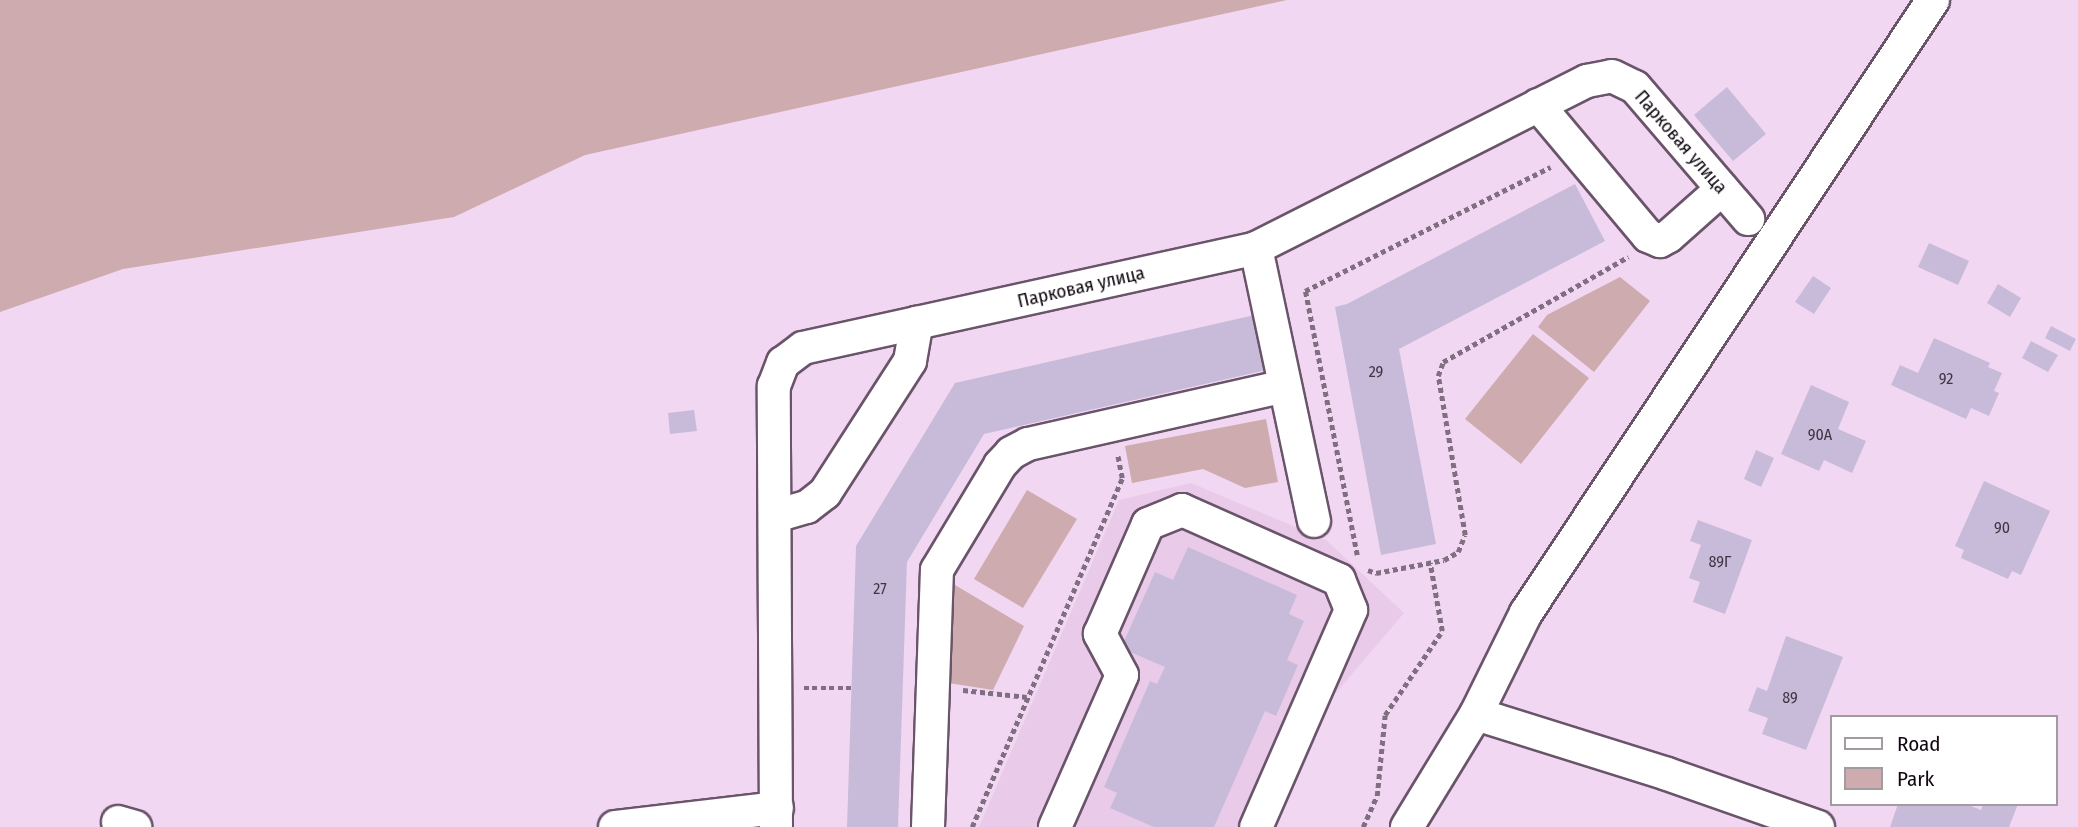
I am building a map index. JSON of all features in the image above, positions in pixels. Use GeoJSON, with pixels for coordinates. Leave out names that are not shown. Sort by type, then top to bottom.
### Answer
{"type":"FeatureCollection","features":[{"type":"Feature","properties":{"kind":"street"},"geometry":{"type":"LineString","coordinates":[[1407,827],[1476,714],[1526,613],[1933,0]]}},
{"type":"Feature","properties":{"kind":"street","name":"Парковая улица"},"geometry":{"type":"LineString","coordinates":[[777,817],[774,386],[783,363],[803,348],[1256,248],[1587,81],[1612,76],[1635,87],[1748,219]]}},
{"type":"Feature","properties":{"kind":"street"},"geometry":{"type":"LineString","coordinates":[[1538,106],[1648,236],[1660,241],[1669,236],[1722,190]]}},
{"type":"Feature","properties":{"kind":"street"},"geometry":{"type":"LineString","coordinates":[[1256,248],[1314,521]]}},
{"type":"Feature","properties":{"kind":"street"},"geometry":{"type":"LineString","coordinates":[[775,516],[807,508],[825,493],[910,361],[917,323]]}},
{"type":"Feature","properties":{"kind":"street"},"geometry":{"type":"LineString","coordinates":[[928,827],[937,570],[1000,464],[1011,453],[1028,444],[1285,386]]}},
{"type":"Feature","properties":{"kind":"street"},"geometry":{"type":"LineString","coordinates":[[1064,824],[1122,675],[1100,634],[1148,524],[1182,510],[1339,580],[1351,610],[1256,827]]}},
{"type":"Feature","properties":{"kind":"street"},"geometry":{"type":"LineString","coordinates":[[1476,714],[1667,774],[1818,827]]}},
{"type":"Feature","properties":{"kind":"street"},"geometry":{"type":"LineString","coordinates":[[615,827],[777,817]]}},
{"type":"Feature","properties":{"kind":"path"},"geometry":{"type":"LineString","coordinates":[[1578,153],[1305,291],[1357,556],[1364,569],[1376,573],[1444,560],[1458,552],[1465,535],[1438,376],[1443,362],[1622,263],[1648,236]]}},
{"type":"Feature","properties":{"kind":"path"},"geometry":{"type":"LineString","coordinates":[[972,827],[1122,478],[1112,425]]}},
{"type":"Feature","properties":{"kind":"path"},"geometry":{"type":"LineString","coordinates":[[1363,827],[1377,796],[1385,715],[1442,631],[1430,563]]}},
{"type":"Feature","properties":{"kind":"path"},"geometry":{"type":"LineString","coordinates":[[776,688],[851,688]]}},
{"type":"Feature","properties":{"kind":"shaded area"},"geometry":{"type":"Polygon","coordinates":[[[1191,483],[1326,540],[1404,613],[1323,708],[1272,827],[979,827],[1119,500],[1191,483]]]}},
{"type":"Feature","properties":{"kind":"green space"},"geometry":{"type":"Polygon","coordinates":[[[0,0],[1287,0],[585,155],[454,217],[123,269],[0,312],[0,0]]]}},
{"type":"Feature","properties":{"kind":"green space"},"geometry":{"type":"Polygon","coordinates":[[[1620,277],[1650,301],[1594,372],[1538,327],[1547,315],[1620,277]]]}},
{"type":"Feature","properties":{"kind":"green space"},"geometry":{"type":"Polygon","coordinates":[[[1533,334],[1589,378],[1521,464],[1465,419],[1533,334]]]}},
{"type":"Feature","properties":{"kind":"green space"},"geometry":{"type":"Polygon","coordinates":[[[1266,419],[1278,482],[1245,488],[1203,469],[1132,483],[1125,446],[1266,419]]]}},
{"type":"Feature","properties":{"kind":"green space"},"geometry":{"type":"Polygon","coordinates":[[[1027,490],[1077,519],[1023,608],[974,579],[1027,490]]]}},
{"type":"Feature","properties":{"kind":"green space"},"geometry":{"type":"Polygon","coordinates":[[[950,582],[1024,626],[993,690],[942,682],[950,582]]]}},
{"type":"Feature","properties":{"kind":"building"},"geometry":{"type":"Polygon","coordinates":[[[1727,87],[1766,134],[1733,161],[1694,115],[1727,87]]]}},
{"type":"Feature","properties":{"kind":"building"},"geometry":{"type":"Polygon","coordinates":[[[1575,184],[1605,241],[1399,349],[1436,544],[1381,555],[1335,307],[1347,304],[1575,184]]]}},
{"type":"Feature","properties":{"kind":"building"},"geometry":{"type":"Polygon","coordinates":[[[1929,243],[1969,261],[1958,285],[1918,267],[1929,243]]]}},
{"type":"Feature","properties":{"kind":"building"},"geometry":{"type":"Polygon","coordinates":[[[1813,276],[1831,288],[1814,314],[1795,302],[1813,276]]]}},
{"type":"Feature","properties":{"kind":"building"},"geometry":{"type":"Polygon","coordinates":[[[1998,284],[2021,298],[2010,317],[1987,303],[1998,284]]]}},
{"type":"Feature","properties":{"kind":"building"},"geometry":{"type":"Polygon","coordinates":[[[1259,314],[1271,369],[984,434],[907,562],[898,827],[847,827],[856,546],[955,383],[1259,314]]]}},
{"type":"Feature","properties":{"kind":"building"},"geometry":{"type":"Polygon","coordinates":[[[2051,326],[2076,339],[2070,351],[2045,338],[2051,326]]]}},
{"type":"Feature","properties":{"kind":"building"},"geometry":{"type":"Polygon","coordinates":[[[1934,338],[1990,363],[1988,367],[2002,373],[1994,391],[1999,393],[1989,416],[1971,408],[1966,419],[1891,385],[1900,365],[1918,373],[1934,338]]]}},
{"type":"Feature","properties":{"kind":"building"},"geometry":{"type":"Polygon","coordinates":[[[2031,341],[2058,355],[2048,372],[2022,358],[2031,341]]]}},
{"type":"Feature","properties":{"kind":"building"},"geometry":{"type":"Polygon","coordinates":[[[1811,385],[1849,402],[1838,429],[1866,441],[1852,473],[1824,460],[1819,471],[1781,454],[1811,385]]]}},
{"type":"Feature","properties":{"kind":"building"},"geometry":{"type":"Polygon","coordinates":[[[694,410],[697,431],[670,434],[668,413],[694,410]]]}},
{"type":"Feature","properties":{"kind":"building"},"geometry":{"type":"Polygon","coordinates":[[[1756,450],[1774,458],[1761,487],[1744,479],[1756,450]]]}},
{"type":"Feature","properties":{"kind":"building"},"geometry":{"type":"Polygon","coordinates":[[[1984,481],[2050,511],[2021,575],[2012,571],[2008,579],[1961,558],[1964,550],[1955,546],[1984,481]]]}},
{"type":"Feature","properties":{"kind":"building"},"geometry":{"type":"Polygon","coordinates":[[[1698,520],[1752,540],[1725,614],[1693,602],[1700,582],[1689,578],[1701,545],[1690,541],[1698,520]]]}},
{"type":"Feature","properties":{"kind":"building"},"geometry":{"type":"Polygon","coordinates":[[[1188,547],[1297,595],[1289,614],[1304,621],[1287,660],[1298,665],[1276,716],[1265,711],[1214,827],[1154,827],[1110,808],[1117,793],[1104,787],[1150,681],[1157,684],[1165,667],[1121,648],[1155,572],[1173,580],[1188,547]]]}},
{"type":"Feature","properties":{"kind":"building"},"geometry":{"type":"Polygon","coordinates":[[[1786,636],[1843,657],[1806,750],[1762,734],[1768,718],[1748,711],[1757,687],[1767,691],[1786,636]]]}},
{"type":"Feature","properties":{"kind":"building"},"geometry":{"type":"Polygon","coordinates":[[[1897,806],[1971,806],[1981,810],[1982,806],[2017,806],[2009,827],[1890,827],[1897,806]]]}}]}
